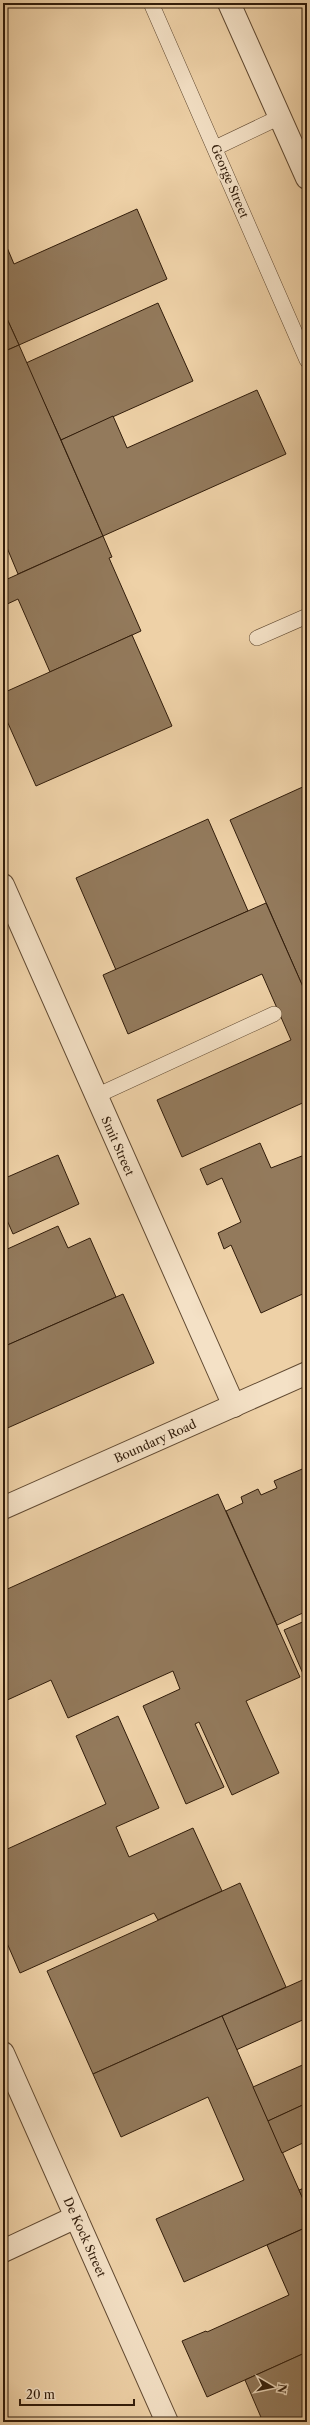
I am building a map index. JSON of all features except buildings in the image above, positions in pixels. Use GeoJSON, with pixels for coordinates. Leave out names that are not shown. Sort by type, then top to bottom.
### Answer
{"type":"FeatureCollection","features":[{"type":"Feature","properties":{"kind":"street"},"geometry":{"type":"LineString","coordinates":[[229,3],[307,178]]}},
{"type":"Feature","properties":{"kind":"street","name":"Smit Street"},"geometry":{"type":"LineString","coordinates":[[3,885],[234,1406]]}},
{"type":"Feature","properties":{"kind":"street","name":"Boundary Road"},"geometry":{"type":"LineString","coordinates":[[3,1508],[307,1373]]}},
{"type":"Feature","properties":{"kind":"street","name":"De Kock Street"},"geometry":{"type":"LineString","coordinates":[[3,2053],[166,2422]]}},
{"type":"Feature","properties":{"kind":"street"},"geometry":{"type":"LineString","coordinates":[[3,2251],[76,2217]]}},
{"type":"Feature","properties":{"kind":"lane","name":"George Street"},"geometry":{"type":"LineString","coordinates":[[151,3],[307,360]]}},
{"type":"Feature","properties":{"kind":"lane"},"geometry":{"type":"LineString","coordinates":[[215,148],[280,117]]}},
{"type":"Feature","properties":{"kind":"lane"},"geometry":{"type":"LineString","coordinates":[[257,638],[307,616]]}},
{"type":"Feature","properties":{"kind":"lane"},"geometry":{"type":"LineString","coordinates":[[96,1096],[274,1014]]}}]}
